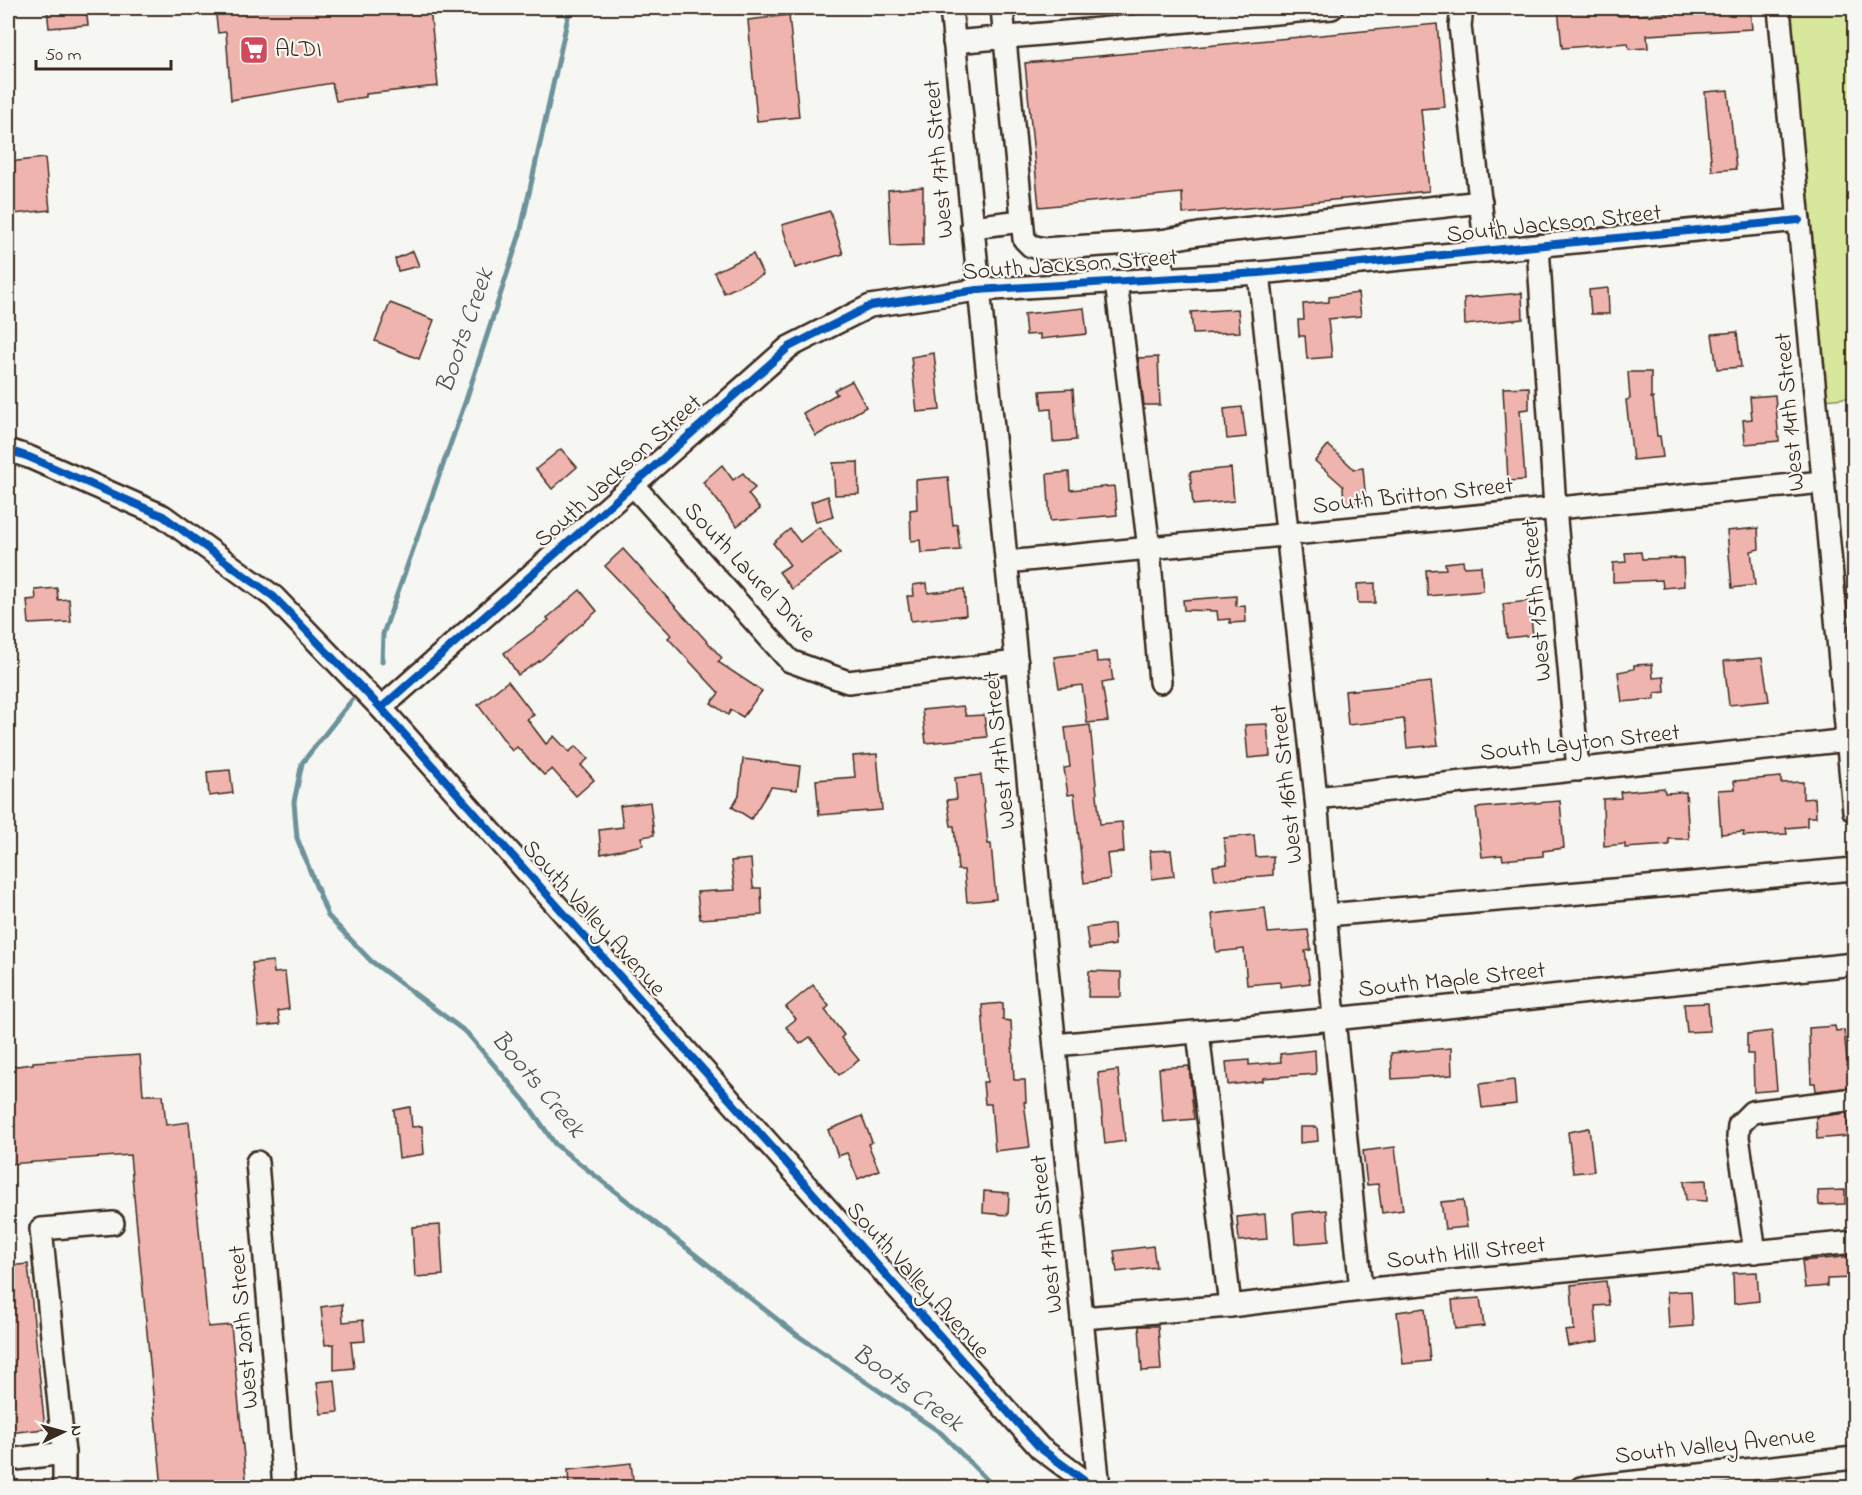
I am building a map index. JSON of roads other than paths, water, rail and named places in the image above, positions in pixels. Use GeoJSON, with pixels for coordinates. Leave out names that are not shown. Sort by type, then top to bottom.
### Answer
{"type":"FeatureCollection","features":[{"type":"Feature","properties":{"kind":"street","name":"West 17th Street"},"geometry":{"type":"LineString","coordinates":[[951,8],[977,290],[1008,562],[1099,1488]]}},
{"type":"Feature","properties":{"kind":"street"},"geometry":{"type":"LineString","coordinates":[[1002,8],[1024,239],[1031,246],[1044,249],[1161,241],[1199,234],[1481,202]]}},
{"type":"Feature","properties":{"kind":"street"},"geometry":{"type":"LineString","coordinates":[[954,42],[1332,8]]}},
{"type":"Feature","properties":{"kind":"street"},"geometry":{"type":"LineString","coordinates":[[1462,8],[1460,26],[1486,251]]}},
{"type":"Feature","properties":{"kind":"street","name":"West 14th Street"},"geometry":{"type":"LineString","coordinates":[[1779,8],[1823,482],[1849,691],[1849,740],[1854,811]]}},
{"type":"Feature","properties":{"kind":"street","name":"South Jackson Street"},"geometry":{"type":"LineString","coordinates":[[381,708],[789,347],[870,306],[977,290],[1258,273],[1799,220]]}},
{"type":"Feature","properties":{"kind":"street"},"geometry":{"type":"LineString","coordinates":[[972,227],[1022,221]]}},
{"type":"Feature","properties":{"kind":"street"},"geometry":{"type":"LineString","coordinates":[[1161,241],[1163,279]]}},
{"type":"Feature","properties":{"kind":"street","name":"West 15th Street"},"geometry":{"type":"LineString","coordinates":[[1538,246],[1556,508],[1578,770]]}},
{"type":"Feature","properties":{"kind":"street","name":"West 16th Street"},"geometry":{"type":"LineString","coordinates":[[1258,273],[1316,798],[1334,1019],[1361,1290]]}},
{"type":"Feature","properties":{"kind":"street"},"geometry":{"type":"LineString","coordinates":[[1116,282],[1149,549],[1160,682]]}},
{"type":"Feature","properties":{"kind":"street","name":"South Valley Avenue"},"geometry":{"type":"LineString","coordinates":[[8,450],[163,516],[274,597],[381,708],[1040,1448],[1094,1488]]}},
{"type":"Feature","properties":{"kind":"street","name":"South Britton Street"},"geometry":{"type":"LineString","coordinates":[[1008,562],[1823,482]]}},
{"type":"Feature","properties":{"kind":"street","name":"South Laurel Drive"},"geometry":{"type":"LineString","coordinates":[[633,485],[790,661],[848,682],[1017,662]]}},
{"type":"Feature","properties":{"kind":"street","name":"South Layton Street"},"geometry":{"type":"LineString","coordinates":[[1316,798],[1849,740]]}},
{"type":"Feature","properties":{"kind":"street"},"geometry":{"type":"LineString","coordinates":[[1326,915],[1854,869]]}},
{"type":"Feature","properties":{"kind":"street","name":"South Maple Street"},"geometry":{"type":"LineString","coordinates":[[1055,1045],[1334,1019],[1854,964]]}},
{"type":"Feature","properties":{"kind":"street"},"geometry":{"type":"LineString","coordinates":[[1198,1032],[1230,1306]]}},
{"type":"Feature","properties":{"kind":"street"},"geometry":{"type":"LineString","coordinates":[[1755,1252],[1738,1137],[1739,1125],[1752,1112],[1854,1099]]}},
{"type":"Feature","properties":{"kind":"street","name":"West 20th Street"},"geometry":{"type":"LineString","coordinates":[[257,1162],[284,1488]]}},
{"type":"Feature","properties":{"kind":"street"},"geometry":{"type":"LineString","coordinates":[[64,1488],[63,1453],[41,1229],[113,1223]]}},
{"type":"Feature","properties":{"kind":"street","name":"South Hill Street"},"geometry":{"type":"LineString","coordinates":[[1082,1318],[1230,1306],[1361,1290],[1854,1242]]}},
{"type":"Feature","properties":{"kind":"street"},"geometry":{"type":"LineString","coordinates":[[8,1460],[63,1453]]}},
{"type":"Feature","properties":{"kind":"street","name":"South Valley Avenue"},"geometry":{"type":"LineString","coordinates":[[1581,1488],[1854,1458]]}},
{"type":"Feature","properties":{"kind":"waterway","name":"Boots Creek"},"geometry":{"type":"LineString","coordinates":[[382,662],[383,634],[466,400],[520,234],[570,8]]}},
{"type":"Feature","properties":{"kind":"waterway","name":"Boots Creek"},"geometry":{"type":"LineString","coordinates":[[352,700],[302,763],[294,802],[297,838],[328,916],[371,961],[467,1033],[528,1105],[555,1144],[797,1335],[941,1433],[995,1488]]}},
{"type":"Feature","properties":{"kind":"place","name":"ALDI"},"geometry":{"type":"Point","coordinates":[254,50]}}]}
